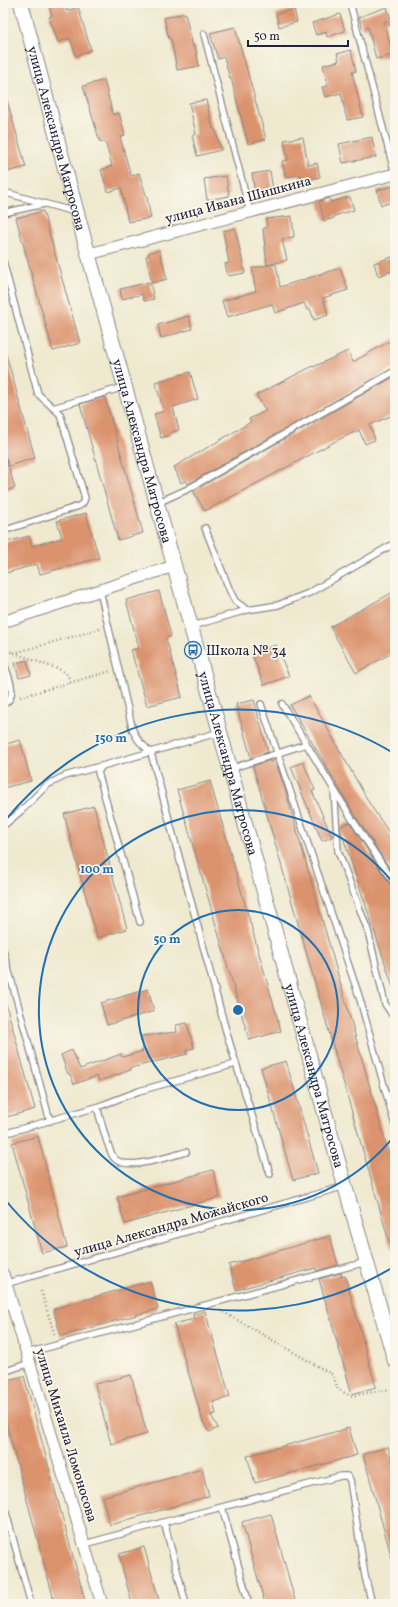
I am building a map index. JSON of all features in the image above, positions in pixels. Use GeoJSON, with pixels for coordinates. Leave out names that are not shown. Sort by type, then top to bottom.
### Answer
{"type":"FeatureCollection","features":[{"type":"Feature","properties":{"kind":"street","name":"улица Александра Матросова"},"geometry":{"type":"LineString","coordinates":[[21,3],[88,254],[366,1262],[395,1361]]}},
{"type":"Feature","properties":{"kind":"street","name":"улица Ивана Шишкина"},"geometry":{"type":"LineString","coordinates":[[88,254],[395,174]]}},
{"type":"Feature","properties":{"kind":"street"},"geometry":{"type":"LineString","coordinates":[[3,622],[174,566]]}},
{"type":"Feature","properties":{"kind":"street","name":"улица Михаила Ломоносова"},"geometry":{"type":"LineString","coordinates":[[4,1280],[29,1358],[102,1604]]}},
{"type":"Feature","properties":{"kind":"lane"},"geometry":{"type":"LineString","coordinates":[[350,3],[395,174]]}},
{"type":"Feature","properties":{"kind":"lane"},"geometry":{"type":"LineString","coordinates":[[204,34],[250,212]]}},
{"type":"Feature","properties":{"kind":"lane"},"geometry":{"type":"LineString","coordinates":[[3,192],[77,213]]}},
{"type":"Feature","properties":{"kind":"lane"},"geometry":{"type":"LineString","coordinates":[[3,213],[45,204]]}},
{"type":"Feature","properties":{"kind":"lane"},"geometry":{"type":"LineString","coordinates":[[3,261],[38,394],[60,414],[63,420],[85,498],[83,503],[79,506],[3,531]]}},
{"type":"Feature","properties":{"kind":"lane"},"geometry":{"type":"LineString","coordinates":[[157,504],[188,489],[395,371]]}},
{"type":"Feature","properties":{"kind":"lane"},"geometry":{"type":"LineString","coordinates":[[54,408],[125,386]]}},
{"type":"Feature","properties":{"kind":"lane"},"geometry":{"type":"LineString","coordinates":[[205,528],[235,601],[247,610]]}},
{"type":"Feature","properties":{"kind":"lane"},"geometry":{"type":"LineString","coordinates":[[191,627],[247,610],[278,605],[309,593],[395,543]]}},
{"type":"Feature","properties":{"kind":"lane"},"geometry":{"type":"LineString","coordinates":[[100,591],[134,731],[140,741],[151,753],[235,1064],[270,1174]]}},
{"type":"Feature","properties":{"kind":"lane"},"geometry":{"type":"LineString","coordinates":[[3,661],[12,691],[10,700],[3,704]]}},
{"type":"Feature","properties":{"kind":"lane"},"geometry":{"type":"LineString","coordinates":[[261,704],[359,996],[395,1125]]}},
{"type":"Feature","properties":{"kind":"lane"},"geometry":{"type":"LineString","coordinates":[[282,704],[394,884]]}},
{"type":"Feature","properties":{"kind":"lane"},"geometry":{"type":"LineString","coordinates":[[3,826],[21,811],[47,785],[65,776],[151,753],[220,732]]}},
{"type":"Feature","properties":{"kind":"lane"},"geometry":{"type":"LineString","coordinates":[[230,769],[306,744]]}},
{"type":"Feature","properties":{"kind":"lane"},"geometry":{"type":"LineString","coordinates":[[102,766],[98,772],[140,922]]}},
{"type":"Feature","properties":{"kind":"lane"},"geometry":{"type":"LineString","coordinates":[[334,789],[338,851],[368,931],[385,1004],[395,1019]]}},
{"type":"Feature","properties":{"kind":"lane"},"geometry":{"type":"LineString","coordinates":[[3,950],[50,1120]]}},
{"type":"Feature","properties":{"kind":"lane"},"geometry":{"type":"LineString","coordinates":[[3,1134],[97,1107],[134,1093],[235,1064]]}},
{"type":"Feature","properties":{"kind":"lane"},"geometry":{"type":"LineString","coordinates":[[97,1107],[111,1150],[115,1158],[120,1162],[126,1164],[136,1164],[186,1152]]}},
{"type":"Feature","properties":{"kind":"lane","name":"улица Александра Можайского"},"geometry":{"type":"LineString","coordinates":[[4,1280],[345,1186]]}},
{"type":"Feature","properties":{"kind":"lane"},"geometry":{"type":"LineString","coordinates":[[3,1372],[29,1358],[58,1346],[366,1262]]}},
{"type":"Feature","properties":{"kind":"lane"},"geometry":{"type":"LineString","coordinates":[[85,1544],[341,1476],[347,1476],[350,1480],[372,1604]]}},
{"type":"Feature","properties":{"kind":"lane"},"geometry":{"type":"LineString","coordinates":[[3,1502],[31,1604]]}},
{"type":"Feature","properties":{"kind":"lane"},"geometry":{"type":"LineString","coordinates":[[222,1507],[249,1604]]}},
{"type":"Feature","properties":{"kind":"lane"},"geometry":{"type":"LineString","coordinates":[[164,1522],[186,1604]]}},
{"type":"Feature","properties":{"kind":"path"},"geometry":{"type":"LineString","coordinates":[[14,653],[109,627]]}},
{"type":"Feature","properties":{"kind":"path"},"geometry":{"type":"LineString","coordinates":[[3,649],[61,670],[68,675],[70,682]]}},
{"type":"Feature","properties":{"kind":"path"},"geometry":{"type":"LineString","coordinates":[[10,700],[119,668]]}},
{"type":"Feature","properties":{"kind":"path"},"geometry":{"type":"LineString","coordinates":[[41,1291],[58,1346]]}},
{"type":"Feature","properties":{"kind":"path"},"geometry":{"type":"LineString","coordinates":[[211,1304],[333,1375],[338,1389],[350,1396],[390,1389]]}},
{"type":"Feature","properties":{"kind":"building"},"geometry":{"type":"Polygon","coordinates":[[[55,3],[65,3],[67,11],[78,7],[91,50],[76,56],[70,38],[58,42],[49,17],[52,16],[49,5],[55,3]]]}},
{"type":"Feature","properties":{"kind":"building"},"geometry":{"type":"Polygon","coordinates":[[[387,7],[391,20],[384,22],[393,55],[376,59],[368,27],[363,29],[359,17],[387,7]]]}},
{"type":"Feature","properties":{"kind":"building"},"geometry":{"type":"Polygon","coordinates":[[[294,9],[297,22],[279,27],[276,14],[294,9]]]}},
{"type":"Feature","properties":{"kind":"building"},"geometry":{"type":"Polygon","coordinates":[[[185,13],[193,47],[195,46],[199,66],[177,70],[171,39],[169,39],[164,18],[185,13]]]}},
{"type":"Feature","properties":{"kind":"building"},"geometry":{"type":"Polygon","coordinates":[[[340,14],[345,31],[327,37],[326,32],[316,35],[312,23],[340,14]]]}},
{"type":"Feature","properties":{"kind":"building"},"geometry":{"type":"Polygon","coordinates":[[[235,27],[266,139],[248,144],[224,57],[218,59],[210,33],[235,27]]]}},
{"type":"Feature","properties":{"kind":"building"},"geometry":{"type":"Polygon","coordinates":[[[351,50],[356,71],[352,72],[363,117],[347,120],[341,93],[325,97],[322,87],[328,86],[323,65],[339,61],[337,54],[351,50]]]}},
{"type":"Feature","properties":{"kind":"building"},"geometry":{"type":"Polygon","coordinates":[[[104,80],[113,115],[119,113],[125,135],[120,137],[131,176],[139,173],[147,198],[151,218],[128,222],[121,188],[108,192],[101,170],[112,166],[105,141],[100,142],[83,86],[104,80]]]}},
{"type":"Feature","properties":{"kind":"building"},"geometry":{"type":"Polygon","coordinates":[[[3,97],[6,97],[26,167],[3,173],[3,97]]]}},
{"type":"Feature","properties":{"kind":"building"},"geometry":{"type":"Polygon","coordinates":[[[206,100],[213,129],[215,129],[221,150],[197,156],[192,135],[196,134],[189,103],[206,100]]]}},
{"type":"Feature","properties":{"kind":"building"},"geometry":{"type":"Polygon","coordinates":[[[303,137],[308,165],[317,163],[320,177],[302,181],[301,175],[286,177],[282,161],[288,160],[284,140],[303,137]]]}},
{"type":"Feature","properties":{"kind":"building"},"geometry":{"type":"Polygon","coordinates":[[[372,137],[376,157],[343,163],[339,144],[372,137]]]}},
{"type":"Feature","properties":{"kind":"building"},"geometry":{"type":"Polygon","coordinates":[[[270,171],[273,190],[255,193],[252,174],[270,171]]]}},
{"type":"Feature","properties":{"kind":"building"},"geometry":{"type":"Polygon","coordinates":[[[226,176],[229,196],[207,200],[204,179],[226,176]]]}},
{"type":"Feature","properties":{"kind":"building"},"geometry":{"type":"Polygon","coordinates":[[[394,186],[395,202],[381,205],[377,190],[394,186]]]}},
{"type":"Feature","properties":{"kind":"building"},"geometry":{"type":"Polygon","coordinates":[[[350,197],[354,210],[334,216],[334,218],[324,221],[319,201],[329,198],[330,202],[350,197]]]}},
{"type":"Feature","properties":{"kind":"building"},"geometry":{"type":"Polygon","coordinates":[[[43,211],[80,343],[53,351],[16,218],[43,211]]]}},
{"type":"Feature","properties":{"kind":"building"},"geometry":{"type":"Polygon","coordinates":[[[292,216],[294,237],[282,239],[287,260],[267,265],[263,229],[267,227],[266,219],[292,216]]]}},
{"type":"Feature","properties":{"kind":"building"},"geometry":{"type":"Polygon","coordinates":[[[235,228],[245,273],[228,276],[225,264],[229,263],[223,231],[235,228]]]}},
{"type":"Feature","properties":{"kind":"building"},"geometry":{"type":"Polygon","coordinates":[[[159,250],[167,279],[152,283],[146,256],[149,255],[148,253],[159,250]]]}},
{"type":"Feature","properties":{"kind":"building"},"geometry":{"type":"Polygon","coordinates":[[[395,256],[395,270],[378,276],[374,263],[395,256]]]}},
{"type":"Feature","properties":{"kind":"building"},"geometry":{"type":"Polygon","coordinates":[[[276,264],[280,287],[340,268],[348,290],[323,298],[328,315],[314,320],[310,309],[307,310],[304,303],[275,313],[272,304],[227,317],[222,301],[256,291],[252,268],[276,264]]]}},
{"type":"Feature","properties":{"kind":"building"},"geometry":{"type":"Polygon","coordinates":[[[150,282],[154,299],[144,301],[142,294],[122,299],[120,289],[150,282]]]}},
{"type":"Feature","properties":{"kind":"building"},"geometry":{"type":"Polygon","coordinates":[[[189,316],[192,329],[161,338],[158,325],[189,316]]]}},
{"type":"Feature","properties":{"kind":"building"},"geometry":{"type":"Polygon","coordinates":[[[395,338],[395,367],[188,484],[186,480],[181,483],[174,467],[251,422],[249,419],[266,411],[256,395],[313,366],[348,351],[353,362],[395,338]]]}},
{"type":"Feature","properties":{"kind":"building"},"geometry":{"type":"Polygon","coordinates":[[[6,354],[35,458],[8,466],[3,447],[3,355],[6,354]]]}},
{"type":"Feature","properties":{"kind":"building"},"geometry":{"type":"Polygon","coordinates":[[[190,372],[198,399],[173,407],[179,430],[161,438],[154,414],[164,411],[155,382],[190,372]]]}},
{"type":"Feature","properties":{"kind":"building"},"geometry":{"type":"Polygon","coordinates":[[[395,376],[395,414],[370,425],[375,440],[365,444],[359,430],[205,511],[193,491],[395,376]]]}},
{"type":"Feature","properties":{"kind":"building"},"geometry":{"type":"Polygon","coordinates":[[[105,397],[143,533],[118,540],[80,404],[105,397]]]}},
{"type":"Feature","properties":{"kind":"building"},"geometry":{"type":"Polygon","coordinates":[[[3,458],[6,458],[15,488],[3,492],[3,458]]]}},
{"type":"Feature","properties":{"kind":"building"},"geometry":{"type":"Polygon","coordinates":[[[86,513],[99,558],[40,574],[37,564],[3,574],[3,543],[29,536],[32,546],[62,538],[57,521],[86,513]]]}},
{"type":"Feature","properties":{"kind":"building"},"geometry":{"type":"Polygon","coordinates":[[[159,591],[171,636],[166,638],[182,697],[147,706],[131,650],[139,648],[126,600],[159,591]]]}},
{"type":"Feature","properties":{"kind":"building"},"geometry":{"type":"Polygon","coordinates":[[[395,591],[395,651],[356,673],[330,627],[395,591]]]}},
{"type":"Feature","properties":{"kind":"building"},"geometry":{"type":"Polygon","coordinates":[[[276,645],[289,676],[264,685],[252,654],[276,645]]]}},
{"type":"Feature","properties":{"kind":"building"},"geometry":{"type":"Polygon","coordinates":[[[27,660],[31,675],[19,678],[15,663],[27,660]]]}},
{"type":"Feature","properties":{"kind":"building"},"geometry":{"type":"Polygon","coordinates":[[[309,696],[371,806],[395,841],[395,876],[356,817],[290,705],[309,696]]]}},
{"type":"Feature","properties":{"kind":"building"},"geometry":{"type":"Polygon","coordinates":[[[254,700],[268,752],[251,758],[236,704],[254,700]]]}},
{"type":"Feature","properties":{"kind":"building"},"geometry":{"type":"Polygon","coordinates":[[[20,740],[31,781],[3,788],[3,745],[20,740]]]}},
{"type":"Feature","properties":{"kind":"building"},"geometry":{"type":"Polygon","coordinates":[[[270,760],[270,762],[275,760],[285,789],[395,1175],[395,1252],[392,1252],[253,766],[270,760]]]}},
{"type":"Feature","properties":{"kind":"building"},"geometry":{"type":"Polygon","coordinates":[[[303,762],[315,790],[312,791],[332,837],[322,841],[291,767],[303,762]]]}},
{"type":"Feature","properties":{"kind":"building"},"geometry":{"type":"Polygon","coordinates":[[[210,781],[281,1031],[249,1040],[177,790],[210,781]]]}},
{"type":"Feature","properties":{"kind":"building"},"geometry":{"type":"Polygon","coordinates":[[[94,806],[127,929],[97,938],[64,814],[94,806]]]}},
{"type":"Feature","properties":{"kind":"building"},"geometry":{"type":"Polygon","coordinates":[[[349,822],[391,886],[395,888],[395,987],[393,987],[341,831],[341,826],[349,822]]]}},
{"type":"Feature","properties":{"kind":"building"},"geometry":{"type":"Polygon","coordinates":[[[148,989],[154,1011],[107,1025],[101,1003],[148,989]]]}},
{"type":"Feature","properties":{"kind":"building"},"geometry":{"type":"Polygon","coordinates":[[[6,1004],[35,1109],[3,1118],[3,1005],[6,1004]]]}},
{"type":"Feature","properties":{"kind":"building"},"geometry":{"type":"Polygon","coordinates":[[[187,1023],[194,1048],[186,1050],[187,1054],[130,1068],[131,1070],[99,1081],[97,1076],[74,1084],[70,1074],[68,1074],[61,1055],[72,1050],[80,1069],[121,1054],[122,1057],[143,1051],[142,1036],[177,1032],[176,1025],[187,1023]]]}},
{"type":"Feature","properties":{"kind":"building"},"geometry":{"type":"Polygon","coordinates":[[[286,1061],[318,1173],[293,1180],[261,1068],[286,1061]]]}},
{"type":"Feature","properties":{"kind":"building"},"geometry":{"type":"Polygon","coordinates":[[[38,1136],[67,1247],[42,1253],[12,1143],[38,1136]]]}},
{"type":"Feature","properties":{"kind":"building"},"geometry":{"type":"Polygon","coordinates":[[[213,1170],[220,1197],[125,1224],[117,1197],[213,1170]]]}},
{"type":"Feature","properties":{"kind":"building"},"geometry":{"type":"Polygon","coordinates":[[[330,1236],[338,1265],[317,1271],[316,1268],[236,1290],[229,1265],[330,1236]]]}},
{"type":"Feature","properties":{"kind":"building"},"geometry":{"type":"Polygon","coordinates":[[[341,1273],[342,1277],[345,1276],[376,1387],[352,1394],[319,1279],[341,1273]]]}},
{"type":"Feature","properties":{"kind":"building"},"geometry":{"type":"Polygon","coordinates":[[[150,1281],[158,1309],[61,1336],[53,1309],[150,1281]]]}},
{"type":"Feature","properties":{"kind":"building"},"geometry":{"type":"Polygon","coordinates":[[[205,1311],[230,1397],[213,1402],[216,1414],[211,1415],[218,1428],[209,1432],[203,1422],[174,1324],[194,1319],[193,1315],[205,1311]]]}},
{"type":"Feature","properties":{"kind":"building"},"geometry":{"type":"Polygon","coordinates":[[[131,1375],[147,1434],[111,1444],[95,1384],[131,1375]]]}},
{"type":"Feature","properties":{"kind":"building"},"geometry":{"type":"Polygon","coordinates":[[[24,1376],[86,1604],[55,1604],[3,1411],[3,1381],[24,1376]]]}},
{"type":"Feature","properties":{"kind":"building"},"geometry":{"type":"Polygon","coordinates":[[[349,1428],[357,1455],[255,1483],[247,1456],[349,1428]]]}},
{"type":"Feature","properties":{"kind":"building"},"geometry":{"type":"Polygon","coordinates":[[[388,1447],[395,1474],[395,1558],[392,1559],[363,1454],[388,1447]]]}},
{"type":"Feature","properties":{"kind":"building"},"geometry":{"type":"Polygon","coordinates":[[[202,1469],[209,1496],[110,1525],[102,1497],[202,1469]]]}},
{"type":"Feature","properties":{"kind":"building"},"geometry":{"type":"Polygon","coordinates":[[[271,1514],[296,1604],[265,1604],[242,1522],[271,1514]]]}},
{"type":"Feature","properties":{"kind":"building"},"geometry":{"type":"Polygon","coordinates":[[[144,1547],[160,1604],[132,1604],[119,1554],[144,1547]]]}},
{"type":"Feature","properties":{"kind":"place","name":"Школа № 34"},"geometry":{"type":"Point","coordinates":[193,650]}}]}
